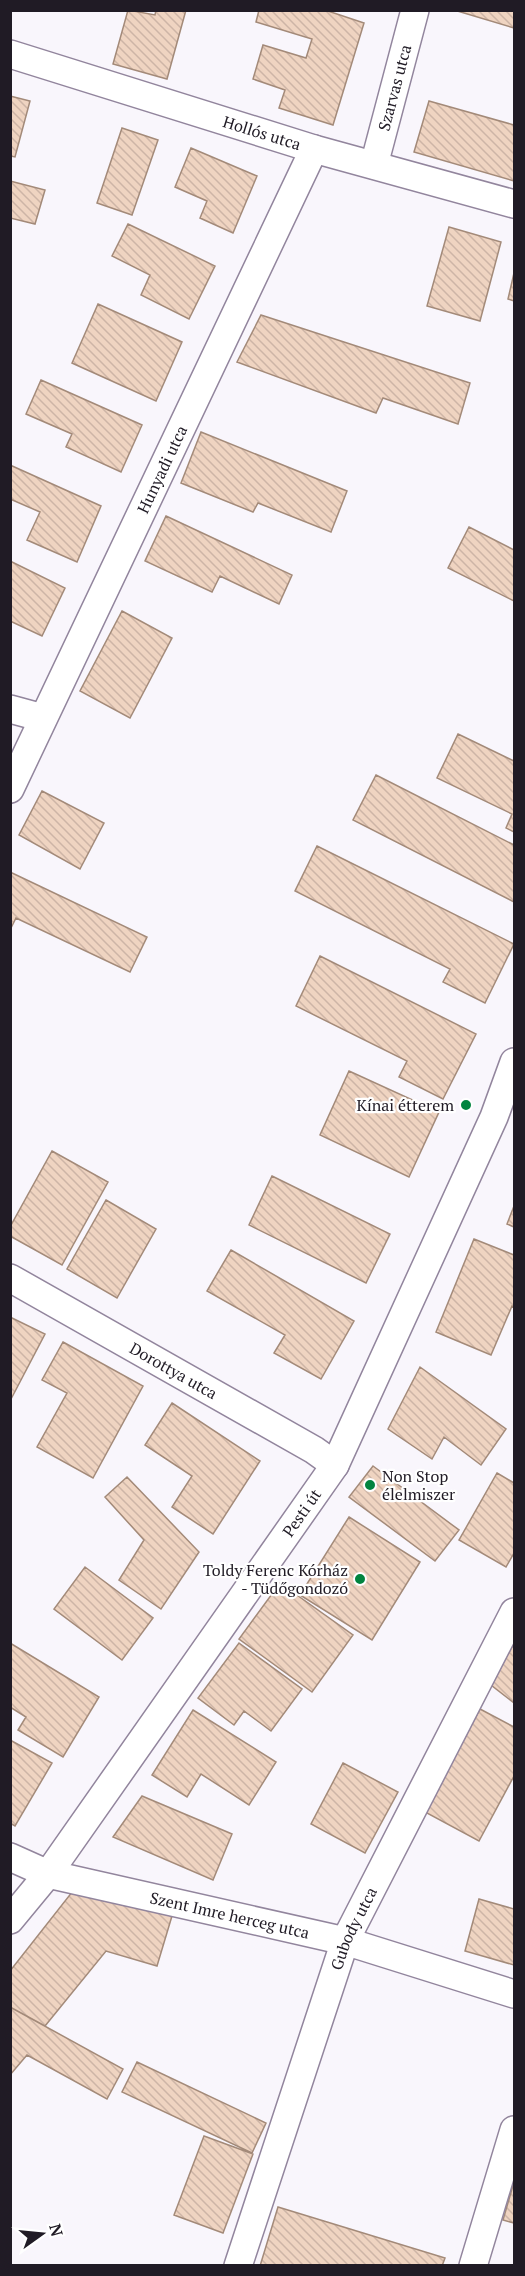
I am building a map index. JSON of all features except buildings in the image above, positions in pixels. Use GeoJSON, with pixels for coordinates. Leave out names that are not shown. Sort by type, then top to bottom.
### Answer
{"type":"FeatureCollection","features":[{"type":"Feature","properties":{"kind":"street","name":"Szarvas utca"},"geometry":{"type":"LineString","coordinates":[[374,165],[415,10]]}},
{"type":"Feature","properties":{"kind":"street","name":"Hollós utca"},"geometry":{"type":"LineString","coordinates":[[10,54],[314,149],[514,204]]}},
{"type":"Feature","properties":{"kind":"street","name":"Hunyadi utca"},"geometry":{"type":"LineString","coordinates":[[10,789],[314,149]]}},
{"type":"Feature","properties":{"kind":"street"},"geometry":{"type":"LineString","coordinates":[[10,709],[43,718]]}},
{"type":"Feature","properties":{"kind":"street","name":"Pesti út"},"geometry":{"type":"LineString","coordinates":[[10,1920],[48,1874],[335,1465],[504,1121],[514,1062]]}},
{"type":"Feature","properties":{"kind":"street","name":"Dorottya utca"},"geometry":{"type":"LineString","coordinates":[[10,1278],[315,1450],[335,1465]]}},
{"type":"Feature","properties":{"kind":"street","name":"Gubody utca"},"geometry":{"type":"LineString","coordinates":[[238,2265],[345,1941],[514,1612]]}},
{"type":"Feature","properties":{"kind":"street","name":"Szent Imre herceg utca"},"geometry":{"type":"LineString","coordinates":[[10,1857],[48,1874],[345,1941],[514,1994]]}},
{"type":"Feature","properties":{"kind":"street"},"geometry":{"type":"LineString","coordinates":[[473,2265],[514,2130]]}},
{"type":"Feature","properties":{"kind":"place","name":"Kínai étterem"},"geometry":{"type":"Point","coordinates":[466,1105]}},
{"type":"Feature","properties":{"kind":"place","name":"Non Stop élelmiszer"},"geometry":{"type":"Point","coordinates":[370,1485]}},
{"type":"Feature","properties":{"kind":"place","name":"Toldy Ferenc Kórház - Tüdőgondozó"},"geometry":{"type":"Point","coordinates":[360,1579]}}]}
